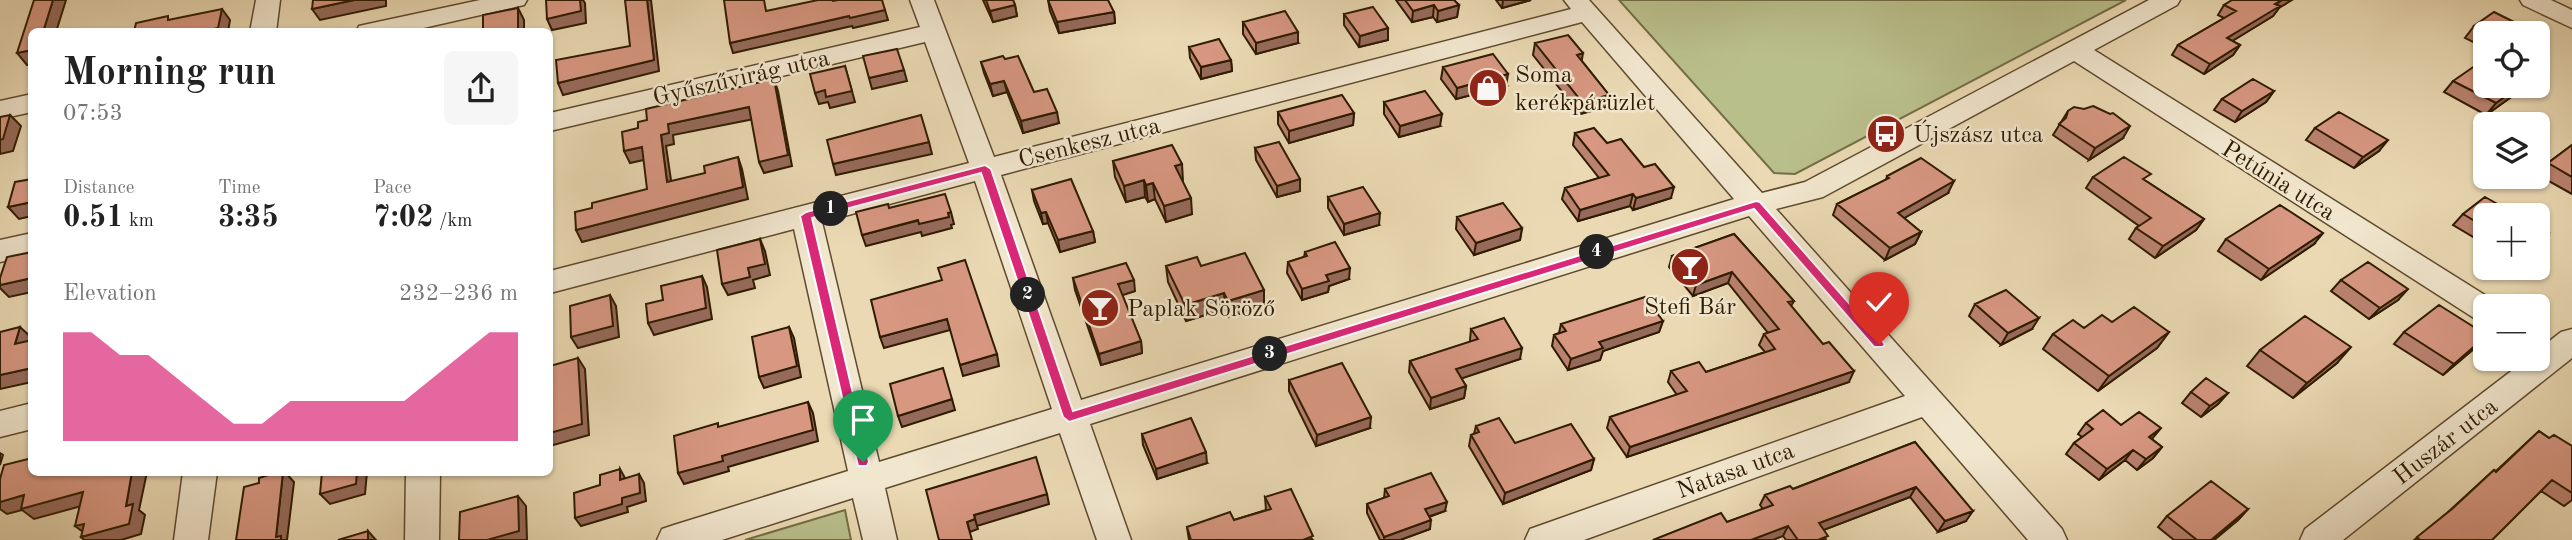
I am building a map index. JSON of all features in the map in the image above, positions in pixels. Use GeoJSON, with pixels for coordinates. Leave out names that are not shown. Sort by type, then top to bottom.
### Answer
{"type":"FeatureCollection","features":[{"type":"Feature","properties":{"kind":"street"},"geometry":{"type":"LineString","coordinates":[[264,28],[268,0]]}},
{"type":"Feature","properties":{"kind":"street"},"geometry":{"type":"LineString","coordinates":[[386,28],[515,0]]}},
{"type":"Feature","properties":{"kind":"street"},"geometry":{"type":"LineString","coordinates":[[922,0],[985,169],[1069,417],[1114,540]]}},
{"type":"Feature","properties":{"kind":"street"},"geometry":{"type":"LineString","coordinates":[[674,540],[1756,205],[1813,190],[2168,0]]}},
{"type":"Feature","properties":{"kind":"street"},"geometry":{"type":"LineString","coordinates":[[2532,0],[2572,20]]}},
{"type":"Feature","properties":{"kind":"street"},"geometry":{"type":"LineString","coordinates":[[1582,7],[2050,540]]}},
{"type":"Feature","properties":{"kind":"street","name":"Csenkesz utca"},"geometry":{"type":"LineString","coordinates":[[553,281],[985,169],[1582,7]]}},
{"type":"Feature","properties":{"kind":"street","name":"Gyűszűvirág utca"},"geometry":{"type":"LineString","coordinates":[[553,121],[933,32]]}},
{"type":"Feature","properties":{"kind":"street","name":"Petúnia utca"},"geometry":{"type":"LineString","coordinates":[[2073,49],[2473,302]]}},
{"type":"Feature","properties":{"kind":"street"},"geometry":{"type":"LineString","coordinates":[[0,110],[28,104]]}},
{"type":"Feature","properties":{"kind":"street"},"geometry":{"type":"LineString","coordinates":[[806,216],[880,540]]}},
{"type":"Feature","properties":{"kind":"street"},"geometry":{"type":"LineString","coordinates":[[0,251],[28,245]]}},
{"type":"Feature","properties":{"kind":"street","name":"Huszár utca"},"geometry":{"type":"LineString","coordinates":[[2317,540],[2559,351]]}},
{"type":"Feature","properties":{"kind":"street","name":"Natasa utca"},"geometry":{"type":"LineString","coordinates":[[1542,540],[1929,401]]}},
{"type":"Feature","properties":{"kind":"street"},"geometry":{"type":"LineString","coordinates":[[0,424],[28,417]]}},
{"type":"Feature","properties":{"kind":"street"},"geometry":{"type":"LineString","coordinates":[[191,540],[199,476]]}},
{"type":"Feature","properties":{"kind":"street"},"geometry":{"type":"LineString","coordinates":[[422,540],[423,476]]}},
{"type":"Feature","properties":{"kind":"green space"},"geometry":{"type":"Polygon","coordinates":[[[1619,0],[2126,0],[1795,174],[1774,173],[1619,0]]]}},
{"type":"Feature","properties":{"kind":"green space"},"geometry":{"type":"Polygon","coordinates":[[[845,510],[851,540],[745,540],[845,510]]]}},
{"type":"Feature","properties":{"kind":"building"},"geometry":{"type":"Polygon","coordinates":[[[34,0],[53,0],[44,28],[28,28],[28,51],[17,53],[34,0]]]}},
{"type":"Feature","properties":{"kind":"building"},"geometry":{"type":"Polygon","coordinates":[[[313,0],[354,0],[312,9],[313,0]]]}},
{"type":"Feature","properties":{"kind":"building"},"geometry":{"type":"Polygon","coordinates":[[[546,0],[580,0],[581,11],[547,19],[546,0]]]}},
{"type":"Feature","properties":{"kind":"building"},"geometry":{"type":"Polygon","coordinates":[[[625,0],[647,0],[654,60],[558,83],[556,60],[630,46],[625,0]]]}},
{"type":"Feature","properties":{"kind":"building"},"geometry":{"type":"Polygon","coordinates":[[[724,0],[764,0],[766,11],[818,0],[882,0],[885,10],[730,43],[724,0]]]}},
{"type":"Feature","properties":{"kind":"building"},"geometry":{"type":"Polygon","coordinates":[[[986,0],[1013,0],[1015,5],[990,11],[986,0]]]}},
{"type":"Feature","properties":{"kind":"building"},"geometry":{"type":"Polygon","coordinates":[[[1048,0],[1108,0],[1114,12],[1057,22],[1048,0]]]}},
{"type":"Feature","properties":{"kind":"building"},"geometry":{"type":"Polygon","coordinates":[[[1405,0],[1454,0],[1459,5],[1438,11],[1434,5],[1413,11],[1405,0]]]}},
{"type":"Feature","properties":{"kind":"building"},"geometry":{"type":"Polygon","coordinates":[[[2232,0],[2282,0],[2275,4],[2280,6],[2227,38],[2240,45],[2210,64],[2178,45],[2236,11],[2224,5],[2232,0]]]}},
{"type":"Feature","properties":{"kind":"building"},"geometry":{"type":"Polygon","coordinates":[[[1373,7],[1388,28],[1360,36],[1344,14],[1373,7]]]}},
{"type":"Feature","properties":{"kind":"building"},"geometry":{"type":"Polygon","coordinates":[[[518,8],[518,28],[483,28],[483,15],[518,8]]]}},
{"type":"Feature","properties":{"kind":"building"},"geometry":{"type":"Polygon","coordinates":[[[222,9],[218,28],[135,28],[136,23],[168,16],[168,20],[222,9]]]}},
{"type":"Feature","properties":{"kind":"building"},"geometry":{"type":"Polygon","coordinates":[[[1285,11],[1298,32],[1256,43],[1243,22],[1285,11]]]}},
{"type":"Feature","properties":{"kind":"building"},"geometry":{"type":"Polygon","coordinates":[[[2494,12],[2512,21],[2481,21],[2494,12]]]}},
{"type":"Feature","properties":{"kind":"building"},"geometry":{"type":"Polygon","coordinates":[[[1568,35],[1583,53],[1577,55],[1609,95],[1582,102],[1535,43],[1568,35]]]}},
{"type":"Feature","properties":{"kind":"building"},"geometry":{"type":"Polygon","coordinates":[[[1219,39],[1231,60],[1201,67],[1189,47],[1219,39]]]}},
{"type":"Feature","properties":{"kind":"building"},"geometry":{"type":"Polygon","coordinates":[[[897,49],[904,70],[869,78],[863,56],[897,49]]]}},
{"type":"Feature","properties":{"kind":"building"},"geometry":{"type":"Polygon","coordinates":[[[1493,54],[1508,74],[1457,88],[1443,67],[1493,54]]]}},
{"type":"Feature","properties":{"kind":"building"},"geometry":{"type":"Polygon","coordinates":[[[1003,56],[1005,59],[1018,56],[1034,92],[1047,89],[1057,112],[1021,121],[1004,81],[990,84],[981,62],[1003,56]]]}},
{"type":"Feature","properties":{"kind":"building"},"geometry":{"type":"Polygon","coordinates":[[[845,66],[852,91],[826,97],[825,90],[815,93],[810,74],[845,66]]]}},
{"type":"Feature","properties":{"kind":"building"},"geometry":{"type":"Polygon","coordinates":[[[2473,67],[2473,91],[2453,81],[2473,67]]]}},
{"type":"Feature","properties":{"kind":"building"},"geometry":{"type":"Polygon","coordinates":[[[774,79],[788,155],[759,162],[749,107],[668,124],[669,133],[661,135],[667,182],[705,173],[704,166],[738,157],[743,187],[576,230],[575,212],[592,208],[592,203],[647,189],[642,147],[624,151],[622,132],[638,128],[638,122],[647,120],[646,109],[774,79]]]}},
{"type":"Feature","properties":{"kind":"building"},"geometry":{"type":"Polygon","coordinates":[[[2253,79],[2274,91],[2242,111],[2222,99],[2253,79]]]}},
{"type":"Feature","properties":{"kind":"building"},"geometry":{"type":"Polygon","coordinates":[[[1425,91],[1442,114],[1400,126],[1384,102],[1425,91]]]}},
{"type":"Feature","properties":{"kind":"building"},"geometry":{"type":"Polygon","coordinates":[[[1342,95],[1354,113],[1289,131],[1278,112],[1342,95]]]}},
{"type":"Feature","properties":{"kind":"building"},"geometry":{"type":"Polygon","coordinates":[[[2486,98],[2503,98],[2496,103],[2486,98]]]}},
{"type":"Feature","properties":{"kind":"building"},"geometry":{"type":"Polygon","coordinates":[[[2093,106],[2113,113],[2130,126],[2095,148],[2059,124],[2074,107],[2084,109],[2093,106]]]}},
{"type":"Feature","properties":{"kind":"building"},"geometry":{"type":"Polygon","coordinates":[[[2339,112],[2388,140],[2363,157],[2315,128],[2339,112]]]}},
{"type":"Feature","properties":{"kind":"building"},"geometry":{"type":"Polygon","coordinates":[[[10,115],[3,139],[0,140],[0,117],[10,115]]]}},
{"type":"Feature","properties":{"kind":"building"},"geometry":{"type":"Polygon","coordinates":[[[921,115],[929,142],[833,164],[827,140],[921,115]]]}},
{"type":"Feature","properties":{"kind":"building"},"geometry":{"type":"Polygon","coordinates":[[[1594,128],[1607,143],[1621,139],[1644,167],[1655,164],[1674,187],[1636,198],[1633,194],[1580,210],[1565,188],[1609,175],[1575,133],[1594,128]]]}},
{"type":"Feature","properties":{"kind":"building"},"geometry":{"type":"Polygon","coordinates":[[[1279,142],[1300,179],[1277,186],[1255,148],[1279,142]]]}},
{"type":"Feature","properties":{"kind":"building"},"geometry":{"type":"Polygon","coordinates":[[[1172,145],[1182,164],[1175,166],[1191,198],[1164,206],[1153,183],[1146,185],[1144,180],[1124,186],[1113,161],[1172,145]]]}},
{"type":"Feature","properties":{"kind":"building"},"geometry":{"type":"Polygon","coordinates":[[[2572,145],[2572,177],[2550,164],[2572,145]]]}},
{"type":"Feature","properties":{"kind":"building"},"geometry":{"type":"Polygon","coordinates":[[[2124,157],[2151,174],[2143,179],[2204,219],[2163,246],[2136,228],[2151,218],[2093,177],[2124,157]]]}},
{"type":"Feature","properties":{"kind":"building"},"geometry":{"type":"Polygon","coordinates":[[[1921,158],[1954,181],[1898,213],[1921,232],[1890,248],[1837,204],[1889,178],[1887,176],[1921,158]]]}},
{"type":"Feature","properties":{"kind":"building"},"geometry":{"type":"Polygon","coordinates":[[[1071,179],[1093,231],[1058,240],[1046,212],[1041,213],[1032,190],[1071,179]]]}},
{"type":"Feature","properties":{"kind":"building"},"geometry":{"type":"Polygon","coordinates":[[[28,180],[28,203],[8,207],[15,182],[28,180]]]}},
{"type":"Feature","properties":{"kind":"building"},"geometry":{"type":"Polygon","coordinates":[[[1363,187],[1380,213],[1344,224],[1328,197],[1363,187]]]}},
{"type":"Feature","properties":{"kind":"building"},"geometry":{"type":"Polygon","coordinates":[[[945,194],[951,212],[948,213],[949,217],[919,224],[918,220],[862,235],[856,212],[888,204],[889,208],[945,194]]]}},
{"type":"Feature","properties":{"kind":"building"},"geometry":{"type":"Polygon","coordinates":[[[2485,197],[2496,203],[2477,203],[2485,197]]]}},
{"type":"Feature","properties":{"kind":"building"},"geometry":{"type":"Polygon","coordinates":[[[1503,203],[1522,228],[1476,243],[1457,217],[1503,203]]]}},
{"type":"Feature","properties":{"kind":"building"},"geometry":{"type":"Polygon","coordinates":[[[2280,205],[2323,233],[2269,269],[2226,239],[2280,205]]]}},
{"type":"Feature","properties":{"kind":"building"},"geometry":{"type":"Polygon","coordinates":[[[2473,206],[2473,220],[2463,214],[2473,206]]]}},
{"type":"Feature","properties":{"kind":"building"},"geometry":{"type":"Polygon","coordinates":[[[1734,234],[1794,301],[1788,302],[1823,344],[1829,342],[1854,371],[1630,447],[1610,417],[1687,391],[1671,371],[1699,362],[1706,372],[1775,349],[1764,334],[1779,329],[1732,272],[1696,285],[1672,256],[1734,234]]]}},
{"type":"Feature","properties":{"kind":"building"},"geometry":{"type":"Polygon","coordinates":[[[760,239],[765,264],[748,268],[750,277],[722,284],[717,250],[760,239]]]}},
{"type":"Feature","properties":{"kind":"building"},"geometry":{"type":"Polygon","coordinates":[[[1335,242],[1350,268],[1326,275],[1329,281],[1302,289],[1288,262],[1307,256],[1305,252],[1335,242]]]}},
{"type":"Feature","properties":{"kind":"building"},"geometry":{"type":"Polygon","coordinates":[[[28,253],[28,279],[0,285],[7,257],[28,253]]]}},
{"type":"Feature","properties":{"kind":"building"},"geometry":{"type":"Polygon","coordinates":[[[1245,253],[1264,290],[1228,301],[1224,293],[1185,305],[1166,266],[1197,257],[1201,266],[1245,253]]]}},
{"type":"Feature","properties":{"kind":"building"},"geometry":{"type":"Polygon","coordinates":[[[965,260],[997,354],[960,365],[947,319],[880,337],[871,300],[942,280],[938,268],[965,260]]]}},
{"type":"Feature","properties":{"kind":"building"},"geometry":{"type":"Polygon","coordinates":[[[2368,262],[2408,289],[2380,308],[2341,280],[2368,262]]]}},
{"type":"Feature","properties":{"kind":"building"},"geometry":{"type":"Polygon","coordinates":[[[1126,263],[1134,280],[1118,284],[1141,341],[1099,354],[1073,278],[1126,263]]]}},
{"type":"Feature","properties":{"kind":"building"},"geometry":{"type":"Polygon","coordinates":[[[702,276],[706,308],[648,323],[646,304],[663,300],[661,286],[702,276]]]}},
{"type":"Feature","properties":{"kind":"building"},"geometry":{"type":"Polygon","coordinates":[[[2006,290],[2039,318],[2008,333],[1975,304],[2006,290]]]}},
{"type":"Feature","properties":{"kind":"building"},"geometry":{"type":"Polygon","coordinates":[[[610,295],[613,326],[571,337],[570,306],[610,295]]]}},
{"type":"Feature","properties":{"kind":"building"},"geometry":{"type":"Polygon","coordinates":[[[1645,297],[1663,321],[1599,342],[1603,348],[1571,359],[1554,335],[1566,331],[1561,324],[1645,297]]]}},
{"type":"Feature","properties":{"kind":"building"},"geometry":{"type":"Polygon","coordinates":[[[2439,305],[2473,326],[2473,347],[2454,364],[2404,332],[2439,305]]]}},
{"type":"Feature","properties":{"kind":"building"},"geometry":{"type":"Polygon","coordinates":[[[2134,307],[2169,332],[2109,376],[2053,334],[2073,320],[2084,328],[2102,315],[2112,322],[2134,307]]]}},
{"type":"Feature","properties":{"kind":"building"},"geometry":{"type":"Polygon","coordinates":[[[2305,316],[2351,347],[2307,383],[2260,350],[2305,316]]]}},
{"type":"Feature","properties":{"kind":"building"},"geometry":{"type":"Polygon","coordinates":[[[1504,318],[1522,348],[1456,369],[1466,386],[1431,398],[1410,361],[1478,339],[1471,329],[1504,318]]]}},
{"type":"Feature","properties":{"kind":"building"},"geometry":{"type":"Polygon","coordinates":[[[20,327],[15,344],[28,341],[28,369],[0,375],[0,332],[20,327]]]}},
{"type":"Feature","properties":{"kind":"building"},"geometry":{"type":"Polygon","coordinates":[[[789,327],[797,366],[759,377],[752,337],[789,327]]]}},
{"type":"Feature","properties":{"kind":"building"},"geometry":{"type":"Polygon","coordinates":[[[578,358],[582,424],[553,432],[553,365],[578,358]]]}},
{"type":"Feature","properties":{"kind":"building"},"geometry":{"type":"Polygon","coordinates":[[[1342,363],[1371,417],[1317,435],[1289,380],[1342,363]]]}},
{"type":"Feature","properties":{"kind":"building"},"geometry":{"type":"Polygon","coordinates":[[[943,368],[952,399],[898,416],[890,384],[943,368]]]}},
{"type":"Feature","properties":{"kind":"building"},"geometry":{"type":"Polygon","coordinates":[[[2206,378],[2228,393],[2210,406],[2191,392],[2206,378]]]}},
{"type":"Feature","properties":{"kind":"building"},"geometry":{"type":"Polygon","coordinates":[[[808,402],[813,430],[722,456],[723,461],[678,473],[674,436],[808,402]]]}},
{"type":"Feature","properties":{"kind":"building"},"geometry":{"type":"Polygon","coordinates":[[[2103,410],[2121,425],[2139,412],[2161,428],[2149,437],[2162,447],[2146,459],[2133,450],[2107,469],[2074,443],[2093,429],[2086,423],[2103,410]]]}},
{"type":"Feature","properties":{"kind":"building"},"geometry":{"type":"Polygon","coordinates":[[[1191,418],[1206,452],[1156,469],[1142,434],[1191,418]]]}},
{"type":"Feature","properties":{"kind":"building"},"geometry":{"type":"Polygon","coordinates":[[[1499,418],[1515,443],[1571,424],[1594,459],[1505,493],[1471,435],[1479,432],[1476,426],[1499,418]]]}},
{"type":"Feature","properties":{"kind":"building"},"geometry":{"type":"Polygon","coordinates":[[[2539,431],[2549,438],[2554,435],[2572,446],[2572,493],[2552,480],[2492,540],[2420,540],[2417,537],[2494,470],[2496,472],[2539,431]]]}},
{"type":"Feature","properties":{"kind":"building"},"geometry":{"type":"Polygon","coordinates":[[[1915,442],[1973,511],[1945,521],[1916,487],[1819,523],[1828,536],[1818,540],[1798,540],[1788,526],[1751,540],[1653,540],[1721,513],[1727,522],[1773,505],[1765,495],[1790,486],[1793,489],[1915,442]]]}},
{"type":"Feature","properties":{"kind":"building"},"geometry":{"type":"Polygon","coordinates":[[[1036,457],[1047,494],[974,515],[975,519],[967,522],[972,540],[939,540],[926,490],[1036,457]]]}},
{"type":"Feature","properties":{"kind":"building"},"geometry":{"type":"Polygon","coordinates":[[[28,459],[28,476],[131,476],[126,506],[133,504],[129,524],[81,537],[84,524],[75,526],[83,492],[21,509],[24,495],[0,502],[0,479],[4,465],[28,459]]]}},
{"type":"Feature","properties":{"kind":"building"},"geometry":{"type":"Polygon","coordinates":[[[620,469],[620,480],[639,474],[640,493],[622,498],[622,504],[575,518],[574,493],[600,485],[600,475],[620,469]]]}},
{"type":"Feature","properties":{"kind":"building"},"geometry":{"type":"Polygon","coordinates":[[[1431,473],[1447,502],[1425,509],[1431,520],[1384,537],[1367,504],[1389,496],[1385,489],[1431,473]]]}},
{"type":"Feature","properties":{"kind":"building"},"geometry":{"type":"Polygon","coordinates":[[[283,476],[276,537],[281,536],[281,540],[236,540],[244,487],[259,483],[259,478],[283,476]]]}},
{"type":"Feature","properties":{"kind":"building"},"geometry":{"type":"Polygon","coordinates":[[[322,476],[357,476],[356,484],[320,494],[322,476]]]}},
{"type":"Feature","properties":{"kind":"building"},"geometry":{"type":"Polygon","coordinates":[[[2211,481],[2248,509],[2211,540],[2197,540],[2167,516],[2211,481]]]}},
{"type":"Feature","properties":{"kind":"building"},"geometry":{"type":"Polygon","coordinates":[[[1291,489],[1313,536],[1303,540],[1191,540],[1187,527],[1230,512],[1234,520],[1271,509],[1265,497],[1291,489]]]}},
{"type":"Feature","properties":{"kind":"building"},"geometry":{"type":"Polygon","coordinates":[[[518,496],[519,531],[487,540],[459,540],[460,512],[518,496]]]}},
{"type":"Feature","properties":{"kind":"building"},"geometry":{"type":"Polygon","coordinates":[[[368,531],[368,540],[338,540],[368,531]]]}},
{"type":"Feature","properties":{"kind":"place","name":"Soma kerékpárüzlet"},"geometry":{"type":"Point","coordinates":[1488,88]}},
{"type":"Feature","properties":{"kind":"place","name":"Újszász utca"},"geometry":{"type":"Point","coordinates":[1886,134]}},
{"type":"Feature","properties":{"kind":"place","name":"Stefi Bár"},"geometry":{"type":"Point","coordinates":[1690,267]}},
{"type":"Feature","properties":{"kind":"place","name":"Paplak Söröző"},"geometry":{"type":"Point","coordinates":[1100,308]}},
{"type":"Feature","properties":{"kind":"route"},"geometry":{"type":"LineString","coordinates":[[863,462],[806,216],[985,169],[1069,417],[1728,211],[1756,205],[1879,344]]}}]}
